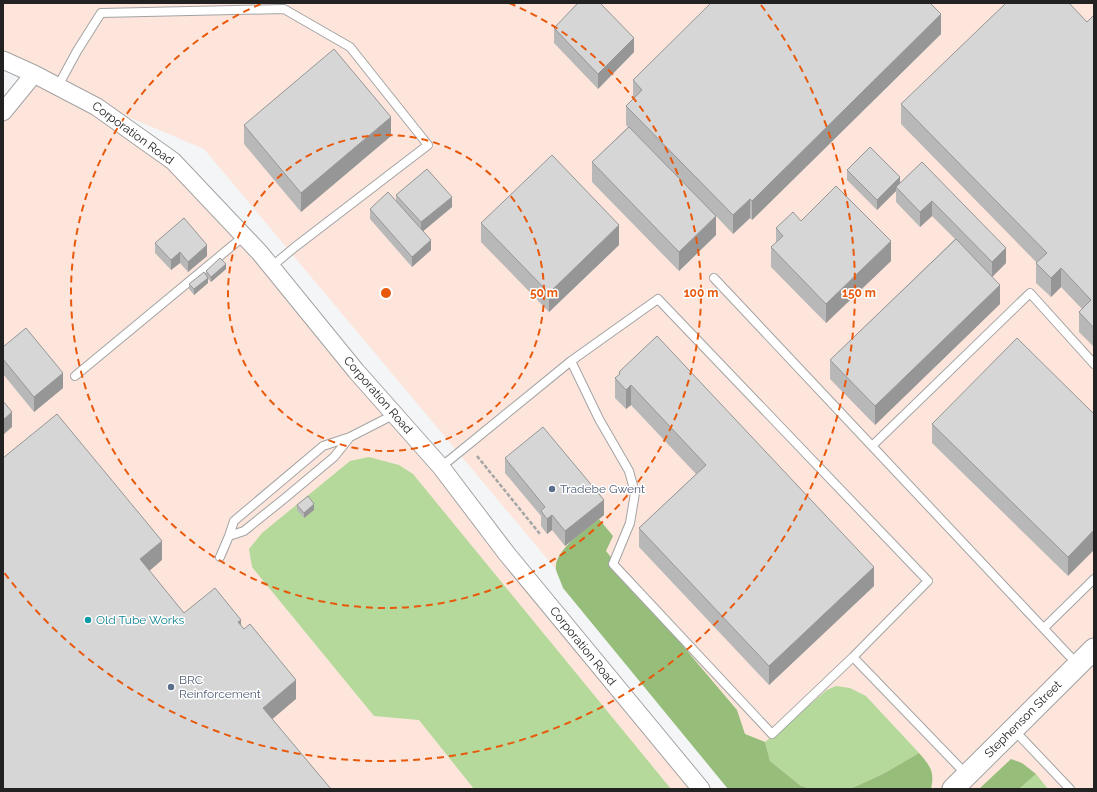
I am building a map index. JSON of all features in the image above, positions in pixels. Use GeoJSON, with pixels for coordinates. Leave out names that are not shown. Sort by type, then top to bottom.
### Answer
{"type":"FeatureCollection","features":[{"type":"Feature","properties":{"kind":"street","name":"Corporation Road"},"geometry":{"type":"LineString","coordinates":[[3,60],[97,106],[173,161],[244,236],[356,371],[441,467],[508,554],[701,789]]}},
{"type":"Feature","properties":{"kind":"street"},"geometry":{"type":"LineString","coordinates":[[3,112],[34,74]]}},
{"type":"Feature","properties":{"kind":"street","name":"Stephenson Street"},"geometry":{"type":"LineString","coordinates":[[960,782],[1094,649]]}},
{"type":"Feature","properties":{"kind":"lane"},"geometry":{"type":"LineString","coordinates":[[58,86],[77,51],[101,13],[284,9],[350,47],[428,145],[271,267]]}},
{"type":"Feature","properties":{"kind":"lane"},"geometry":{"type":"LineString","coordinates":[[75,376],[244,236]]}},
{"type":"Feature","properties":{"kind":"lane"},"geometry":{"type":"LineString","coordinates":[[714,278],[1078,665]]}},
{"type":"Feature","properties":{"kind":"lane"},"geometry":{"type":"LineString","coordinates":[[872,446],[1030,294],[1094,364]]}},
{"type":"Feature","properties":{"kind":"lane"},"geometry":{"type":"LineString","coordinates":[[441,467],[571,361],[658,299],[928,581],[853,657],[772,734],[612,564],[630,523],[634,493],[629,471],[600,419],[571,361]]}},
{"type":"Feature","properties":{"kind":"lane"},"geometry":{"type":"LineString","coordinates":[[220,557],[234,521],[323,446],[350,437],[395,414]]}},
{"type":"Feature","properties":{"kind":"lane"},"geometry":{"type":"LineString","coordinates":[[229,536],[244,531],[285,498],[334,457],[350,437]]}},
{"type":"Feature","properties":{"kind":"lane"},"geometry":{"type":"LineString","coordinates":[[1044,628],[1094,579]]}},
{"type":"Feature","properties":{"kind":"lane"},"geometry":{"type":"LineString","coordinates":[[853,657],[960,782]]}},
{"type":"Feature","properties":{"kind":"lane"},"geometry":{"type":"LineString","coordinates":[[1013,729],[1070,789]]}},
{"type":"Feature","properties":{"kind":"path"},"geometry":{"type":"LineString","coordinates":[[468,445],[540,534]]}},
{"type":"Feature","properties":{"kind":"shaded area"},"geometry":{"type":"Polygon","coordinates":[[[3,3],[1094,3],[1094,637],[947,789],[740,789],[204,149],[69,92],[173,161],[701,789],[3,789],[3,112],[32,76],[3,63],[3,3]]]}},
{"type":"Feature","properties":{"kind":"shaded area"},"geometry":{"type":"Polygon","coordinates":[[[1094,649],[1094,789],[953,789],[1094,649]]]}},
{"type":"Feature","properties":{"kind":"green space"},"geometry":{"type":"Polygon","coordinates":[[[369,457],[399,465],[413,474],[671,789],[474,789],[419,720],[374,716],[252,567],[249,549],[262,533],[350,461],[369,457]]]}},
{"type":"Feature","properties":{"kind":"green space"},"geometry":{"type":"Polygon","coordinates":[[[599,519],[613,536],[606,551],[737,710],[745,734],[765,742],[770,761],[801,786],[811,789],[728,789],[563,588],[556,570],[556,563],[559,556],[578,535],[599,519]]]}},
{"type":"Feature","properties":{"kind":"green space"},"geometry":{"type":"Polygon","coordinates":[[[836,686],[850,688],[866,696],[919,753],[883,774],[850,789],[811,789],[801,786],[770,761],[765,742],[827,690],[836,686]]]}},
{"type":"Feature","properties":{"kind":"green space"},"geometry":{"type":"Polygon","coordinates":[[[919,753],[931,769],[931,789],[850,789],[883,774],[919,753]]]}},
{"type":"Feature","properties":{"kind":"green space"},"geometry":{"type":"Polygon","coordinates":[[[1011,759],[1022,763],[1036,774],[1019,789],[979,789],[1011,759]]]}},
{"type":"Feature","properties":{"kind":"green space"},"geometry":{"type":"Polygon","coordinates":[[[1036,774],[1048,789],[1019,789],[1036,774]]]}},
{"type":"Feature","properties":{"kind":"building"},"geometry":{"type":"Polygon","coordinates":[[[578,3],[600,3],[634,38],[598,74],[554,28],[578,3]]]}},
{"type":"Feature","properties":{"kind":"building"},"geometry":{"type":"Polygon","coordinates":[[[711,3],[930,3],[941,14],[752,201],[750,199],[733,215],[626,106],[642,90],[633,80],[711,3]]]}},
{"type":"Feature","properties":{"kind":"building"},"geometry":{"type":"Polygon","coordinates":[[[1006,3],[1069,3],[1087,22],[1094,15],[1094,328],[1079,312],[1091,300],[1061,268],[1051,278],[1036,263],[1047,253],[901,104],[1006,3]]]}},
{"type":"Feature","properties":{"kind":"building"},"geometry":{"type":"Polygon","coordinates":[[[334,49],[391,117],[301,193],[244,125],[334,49]]]}},
{"type":"Feature","properties":{"kind":"building"},"geometry":{"type":"Polygon","coordinates":[[[629,127],[716,216],[679,252],[592,162],[629,127]]]}},
{"type":"Feature","properties":{"kind":"building"},"geometry":{"type":"Polygon","coordinates":[[[870,147],[900,177],[877,200],[847,170],[870,147]]]}},
{"type":"Feature","properties":{"kind":"building"},"geometry":{"type":"Polygon","coordinates":[[[552,155],[619,225],[549,293],[481,223],[552,155]]]}},
{"type":"Feature","properties":{"kind":"building"},"geometry":{"type":"Polygon","coordinates":[[[922,162],[1006,248],[992,262],[932,201],[920,212],[896,187],[922,162]]]}},
{"type":"Feature","properties":{"kind":"building"},"geometry":{"type":"Polygon","coordinates":[[[427,169],[452,197],[421,222],[396,195],[427,169]]]}},
{"type":"Feature","properties":{"kind":"building"},"geometry":{"type":"Polygon","coordinates":[[[836,186],[891,241],[826,304],[771,247],[783,236],[776,228],[793,212],[801,221],[836,186]]]}},
{"type":"Feature","properties":{"kind":"building"},"geometry":{"type":"Polygon","coordinates":[[[388,192],[431,240],[412,257],[370,209],[388,192]]]}},
{"type":"Feature","properties":{"kind":"building"},"geometry":{"type":"Polygon","coordinates":[[[184,218],[207,245],[188,262],[180,252],[171,260],[155,243],[184,218]]]}},
{"type":"Feature","properties":{"kind":"building"},"geometry":{"type":"Polygon","coordinates":[[[956,239],[1000,285],[875,406],[830,360],[956,239]]]}},
{"type":"Feature","properties":{"kind":"building"},"geometry":{"type":"Polygon","coordinates":[[[220,258],[226,264],[211,277],[206,271],[220,258]]]}},
{"type":"Feature","properties":{"kind":"building"},"geometry":{"type":"Polygon","coordinates":[[[204,272],[208,278],[194,289],[189,284],[204,272]]]}},
{"type":"Feature","properties":{"kind":"building"},"geometry":{"type":"Polygon","coordinates":[[[26,328],[63,373],[34,397],[3,359],[3,347],[26,328]]]}},
{"type":"Feature","properties":{"kind":"building"},"geometry":{"type":"Polygon","coordinates":[[[657,336],[874,567],[769,666],[639,528],[706,465],[631,385],[626,390],[615,378],[620,374],[619,372],[657,336]]]}},
{"type":"Feature","properties":{"kind":"building"},"geometry":{"type":"Polygon","coordinates":[[[1017,338],[1094,414],[1094,530],[1068,557],[932,424],[1017,338]]]}},
{"type":"Feature","properties":{"kind":"building"},"geometry":{"type":"Polygon","coordinates":[[[3,401],[12,412],[3,420],[3,401]]]}},
{"type":"Feature","properties":{"kind":"building","name":"Old Tube Works"},"geometry":{"type":"Polygon","coordinates":[[[57,414],[162,541],[140,559],[184,613],[215,588],[241,620],[238,622],[244,629],[250,624],[296,680],[263,708],[331,789],[3,789],[3,458],[57,414]]]}},
{"type":"Feature","properties":{"kind":"building"},"geometry":{"type":"Polygon","coordinates":[[[543,427],[604,500],[565,531],[552,515],[547,519],[541,511],[545,507],[505,458],[543,427]]]}},
{"type":"Feature","properties":{"kind":"building"},"geometry":{"type":"Polygon","coordinates":[[[308,496],[314,504],[304,513],[297,505],[308,496]]]}},
{"type":"Feature","properties":{"kind":"place","name":"Tradebe Gwent"},"geometry":{"type":"Point","coordinates":[552,489]}},
{"type":"Feature","properties":{"kind":"place","name":"Old Tube Works"},"geometry":{"type":"Point","coordinates":[88,620]}},
{"type":"Feature","properties":{"kind":"place","name":"BRC Reinforcement"},"geometry":{"type":"Point","coordinates":[171,687]}}]}
